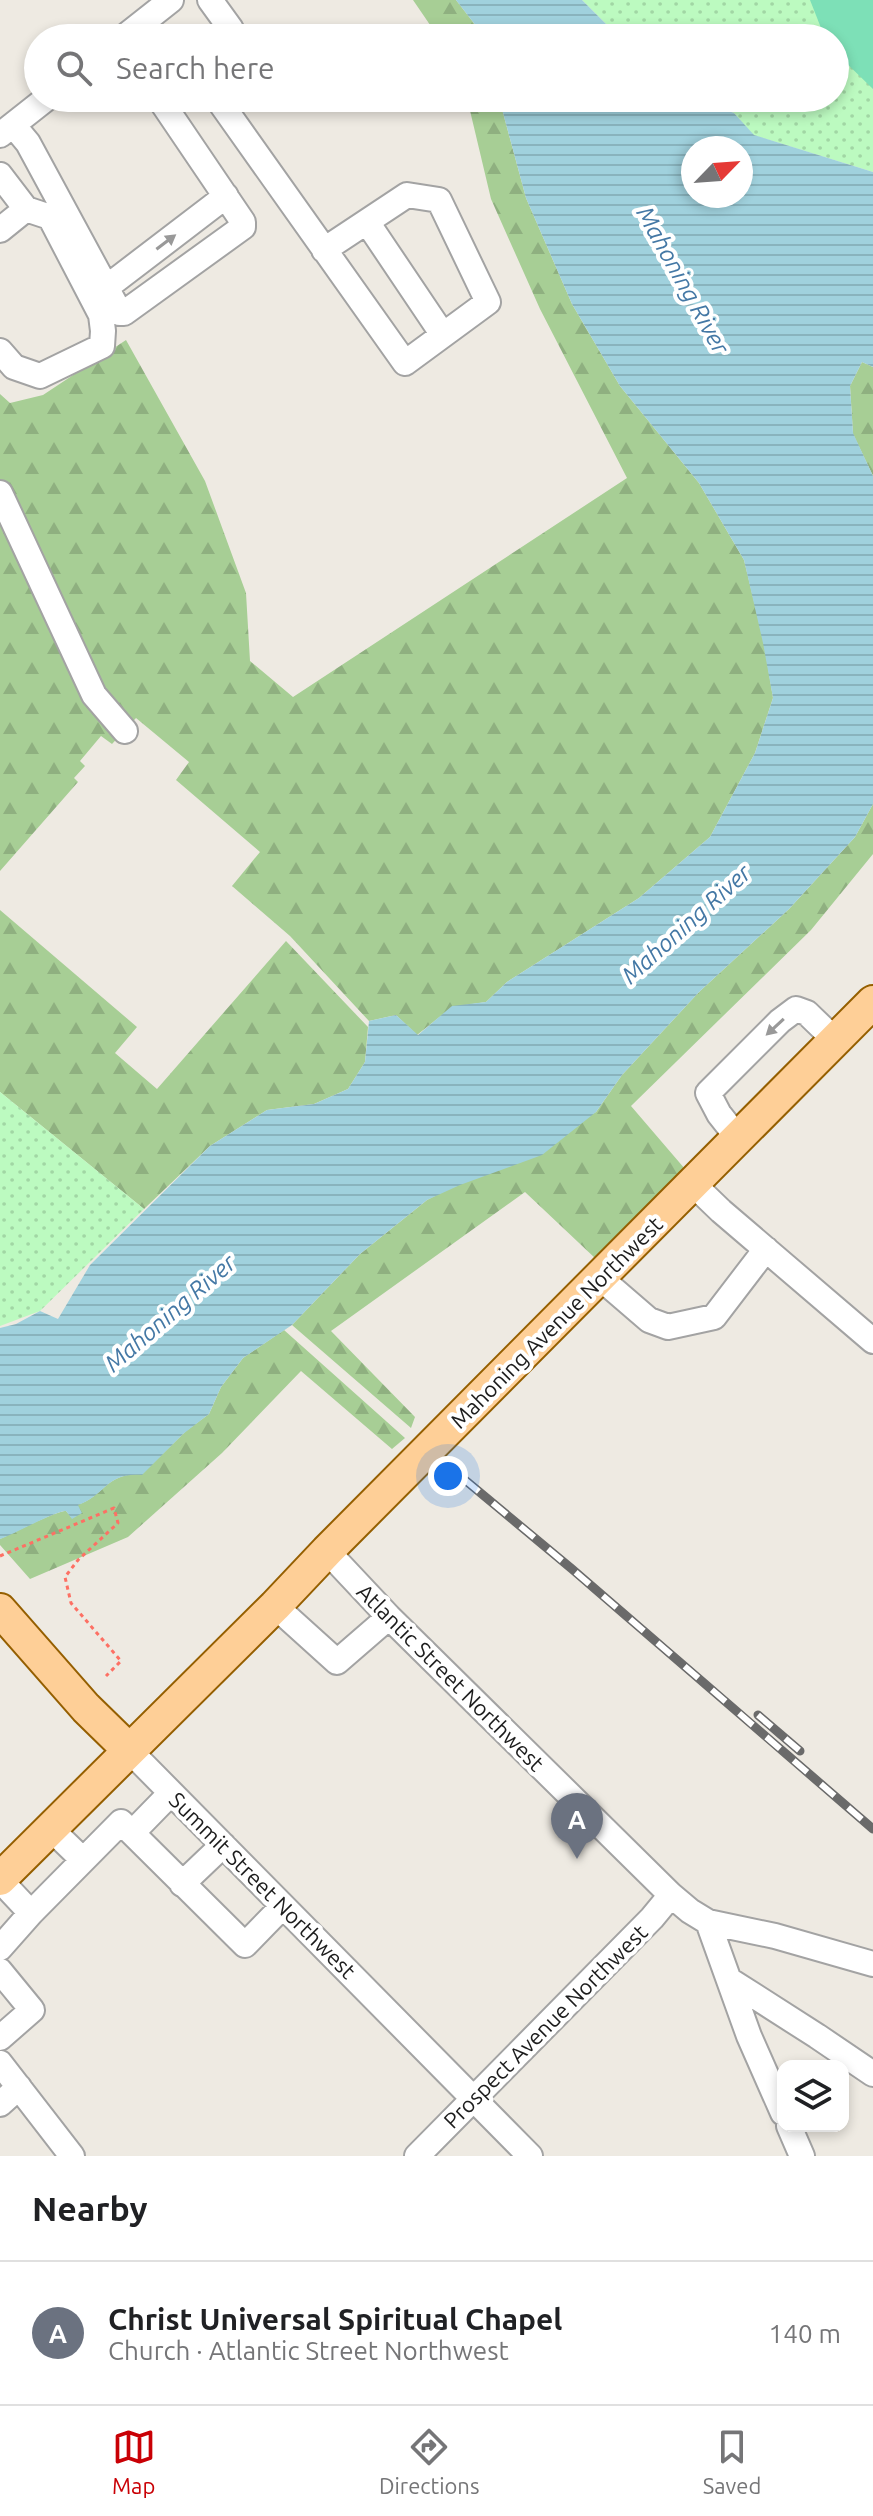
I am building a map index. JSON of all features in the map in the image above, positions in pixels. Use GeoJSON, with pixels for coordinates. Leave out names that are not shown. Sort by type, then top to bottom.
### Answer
{"type":"FeatureCollection","features":[{"type":"Feature","properties":{"kind":"main road","name":"Mahoning Avenue Northwest"},"geometry":{"type":"LineString","coordinates":[[0,1879],[873,1002]]}},
{"type":"Feature","properties":{"kind":"main road","name":"Summit Street Northwest"},"geometry":{"type":"LineString","coordinates":[[2,1612],[86,1708],[129,1750]]}},
{"type":"Feature","properties":{"kind":"street"},"geometry":{"type":"LineString","coordinates":[[210,0],[227,24]]}},
{"type":"Feature","properties":{"kind":"street"},"geometry":{"type":"LineString","coordinates":[[30,112],[7,130],[43,170],[120,313],[243,227],[243,222],[169,112]]}},
{"type":"Feature","properties":{"kind":"street"},"geometry":{"type":"LineString","coordinates":[[227,112],[324,250],[405,363],[488,302],[439,200],[407,195],[324,250]]}},
{"type":"Feature","properties":{"kind":"street"},"geometry":{"type":"LineString","coordinates":[[0,175],[26,209],[50,217],[101,315],[103,331],[102,346],[40,376],[14,367],[0,351]]}},
{"type":"Feature","properties":{"kind":"street"},"geometry":{"type":"LineString","coordinates":[[107,287],[226,196]]}},
{"type":"Feature","properties":{"kind":"street"},"geometry":{"type":"LineString","coordinates":[[0,230],[26,209]]}},
{"type":"Feature","properties":{"kind":"street"},"geometry":{"type":"LineString","coordinates":[[367,222],[443,335]]}},
{"type":"Feature","properties":{"kind":"street"},"geometry":{"type":"LineString","coordinates":[[0,493],[94,695],[125,731]]}},
{"type":"Feature","properties":{"kind":"street"},"geometry":{"type":"LineString","coordinates":[[738,1138],[719,1114],[708,1093],[796,1009],[807,1013],[835,1040]]}},
{"type":"Feature","properties":{"kind":"street"},"geometry":{"type":"LineString","coordinates":[[693,1184],[873,1341]]}},
{"type":"Feature","properties":{"kind":"street"},"geometry":{"type":"LineString","coordinates":[[599,1277],[649,1320],[668,1327],[714,1317],[766,1249]]}},
{"type":"Feature","properties":{"kind":"street","name":"Atlantic Street Northwest"},"geometry":{"type":"LineString","coordinates":[[327,1551],[389,1617],[671,1895],[708,1922]]}},
{"type":"Feature","properties":{"kind":"street"},"geometry":{"type":"LineString","coordinates":[[275,1606],[337,1662],[389,1617]]}},
{"type":"Feature","properties":{"kind":"street","name":"Summit Street Northwest"},"geometry":{"type":"LineString","coordinates":[[129,1750],[530,2156]]}},
{"type":"Feature","properties":{"kind":"street"},"geometry":{"type":"LineString","coordinates":[[132,1833],[171,1793]]}},
{"type":"Feature","properties":{"kind":"street"},"geometry":{"type":"LineString","coordinates":[[0,1948],[121,1822],[245,1945],[283,1906]]}},
{"type":"Feature","properties":{"kind":"street"},"geometry":{"type":"LineString","coordinates":[[50,1828],[83,1860]]}},
{"type":"Feature","properties":{"kind":"street"},"geometry":{"type":"LineString","coordinates":[[182,1884],[223,1845]]}},
{"type":"Feature","properties":{"kind":"street"},"geometry":{"type":"LineString","coordinates":[[0,1879],[31,1913]]}},
{"type":"Feature","properties":{"kind":"street","name":"Prospect Avenue Northwest"},"geometry":{"type":"LineString","coordinates":[[417,2156],[641,1930],[671,1895]]}},
{"type":"Feature","properties":{"kind":"street"},"geometry":{"type":"LineString","coordinates":[[708,1922],[775,1936],[873,1964]]}},
{"type":"Feature","properties":{"kind":"street"},"geometry":{"type":"LineString","coordinates":[[708,1922],[749,2036],[777,2099]]}},
{"type":"Feature","properties":{"kind":"street"},"geometry":{"type":"LineString","coordinates":[[0,1971],[32,2010],[0,2038]]}},
{"type":"Feature","properties":{"kind":"street"},"geometry":{"type":"LineString","coordinates":[[731,1981],[873,2074]]}},
{"type":"Feature","properties":{"kind":"street"},"geometry":{"type":"LineString","coordinates":[[0,2063],[72,2156]]}},
{"type":"Feature","properties":{"kind":"street"},"geometry":{"type":"LineString","coordinates":[[0,2104],[19,2087]]}},
{"type":"Feature","properties":{"kind":"street"},"geometry":{"type":"LineString","coordinates":[[792,2132],[802,2156]]}},
{"type":"Feature","properties":{"kind":"path"},"geometry":{"type":"LineString","coordinates":[[0,1556],[114,1508],[118,1523],[78,1560],[65,1577],[71,1603],[121,1661],[106,1676]]}},
{"type":"Feature","properties":{"kind":"green space"},"geometry":{"type":"Polygon","coordinates":[[[413,0],[456,0],[475,24],[429,24],[413,0]]]}},
{"type":"Feature","properties":{"kind":"green space"},"geometry":{"type":"Polygon","coordinates":[[[582,0],[873,0],[873,172],[753,135],[731,112],[849,112],[849,24],[606,24],[582,0]]]}},
{"type":"Feature","properties":{"kind":"green space"},"geometry":{"type":"Polygon","coordinates":[[[810,0],[873,0],[873,89],[849,66],[849,24],[819,24],[810,0]]]}},
{"type":"Feature","properties":{"kind":"green space"},"geometry":{"type":"Polygon","coordinates":[[[470,112],[503,112],[526,198],[572,304],[620,386],[699,483],[744,560],[764,643],[773,698],[755,753],[710,837],[639,898],[507,982],[486,1002],[452,1007],[417,1035],[396,1015],[369,1021],[290,936],[232,886],[260,852],[176,780],[189,762],[136,718],[112,744],[101,736],[80,761],[85,766],[74,778],[78,782],[0,871],[0,394],[10,403],[43,395],[126,340],[205,481],[246,593],[250,661],[293,697],[627,478],[540,309],[491,199],[470,112]]]}},
{"type":"Feature","properties":{"kind":"green space"},"geometry":{"type":"Polygon","coordinates":[[[862,362],[873,367],[873,476],[853,434],[850,386],[862,362]]]}},
{"type":"Feature","properties":{"kind":"green space"},"geometry":{"type":"Polygon","coordinates":[[[873,804],[873,854],[811,930],[631,1106],[685,1169],[596,1259],[525,1192],[331,1331],[415,1417],[411,1428],[292,1325],[360,1254],[427,1200],[596,1112],[622,1075],[699,992],[789,909],[855,837],[873,804]]]}},
{"type":"Feature","properties":{"kind":"green space"},"geometry":{"type":"Polygon","coordinates":[[[0,910],[137,1027],[115,1053],[157,1089],[286,941],[368,1027],[365,1062],[348,1089],[314,1104],[267,1110],[210,1146],[144,1209],[0,1092],[0,910]]]}},
{"type":"Feature","properties":{"kind":"green space"},"geometry":{"type":"Polygon","coordinates":[[[0,1092],[144,1209],[40,1311],[0,1326],[0,1092]]]}},
{"type":"Feature","properties":{"kind":"green space"},"geometry":{"type":"Polygon","coordinates":[[[284,1330],[405,1438],[392,1449],[301,1371],[222,1453],[128,1537],[30,1579],[0,1545],[0,1539],[53,1515],[66,1511],[72,1518],[77,1505],[113,1481],[130,1474],[142,1474],[186,1431],[209,1414],[221,1387],[243,1358],[284,1330]]]}},
{"type":"Feature","properties":{"kind":"water"},"geometry":{"type":"Polygon","coordinates":[[[456,0],[582,0],[606,24],[475,24],[456,0]]]}},
{"type":"Feature","properties":{"kind":"water","name":"Mahoning River"},"geometry":{"type":"Polygon","coordinates":[[[503,112],[731,112],[754,135],[873,172],[873,367],[862,362],[850,386],[853,433],[873,476],[873,804],[855,837],[789,909],[699,992],[622,1075],[596,1112],[542,1155],[427,1200],[360,1254],[292,1325],[243,1358],[221,1387],[209,1414],[183,1434],[142,1475],[130,1475],[113,1481],[78,1505],[82,1513],[72,1519],[66,1511],[61,1512],[0,1539],[0,1328],[16,1324],[40,1311],[58,1319],[90,1265],[210,1146],[267,1110],[314,1104],[348,1089],[365,1062],[369,1021],[396,1015],[418,1035],[452,1006],[486,1002],[507,982],[639,898],[710,837],[755,753],[773,698],[763,643],[744,560],[699,483],[620,386],[572,304],[526,198],[503,112]]]}},
{"type":"Feature","properties":{"kind":"railway"},"geometry":{"type":"LineString","coordinates":[[465,1480],[873,1829]]}},
{"type":"Feature","properties":{"kind":"railway"},"geometry":{"type":"LineString","coordinates":[[758,1715],[800,1751]]}},
{"type":"Feature","properties":{"kind":"place","name":"Christ Universal Spiritual Chapel"},"geometry":{"type":"Point","coordinates":[577,1859]}}]}
